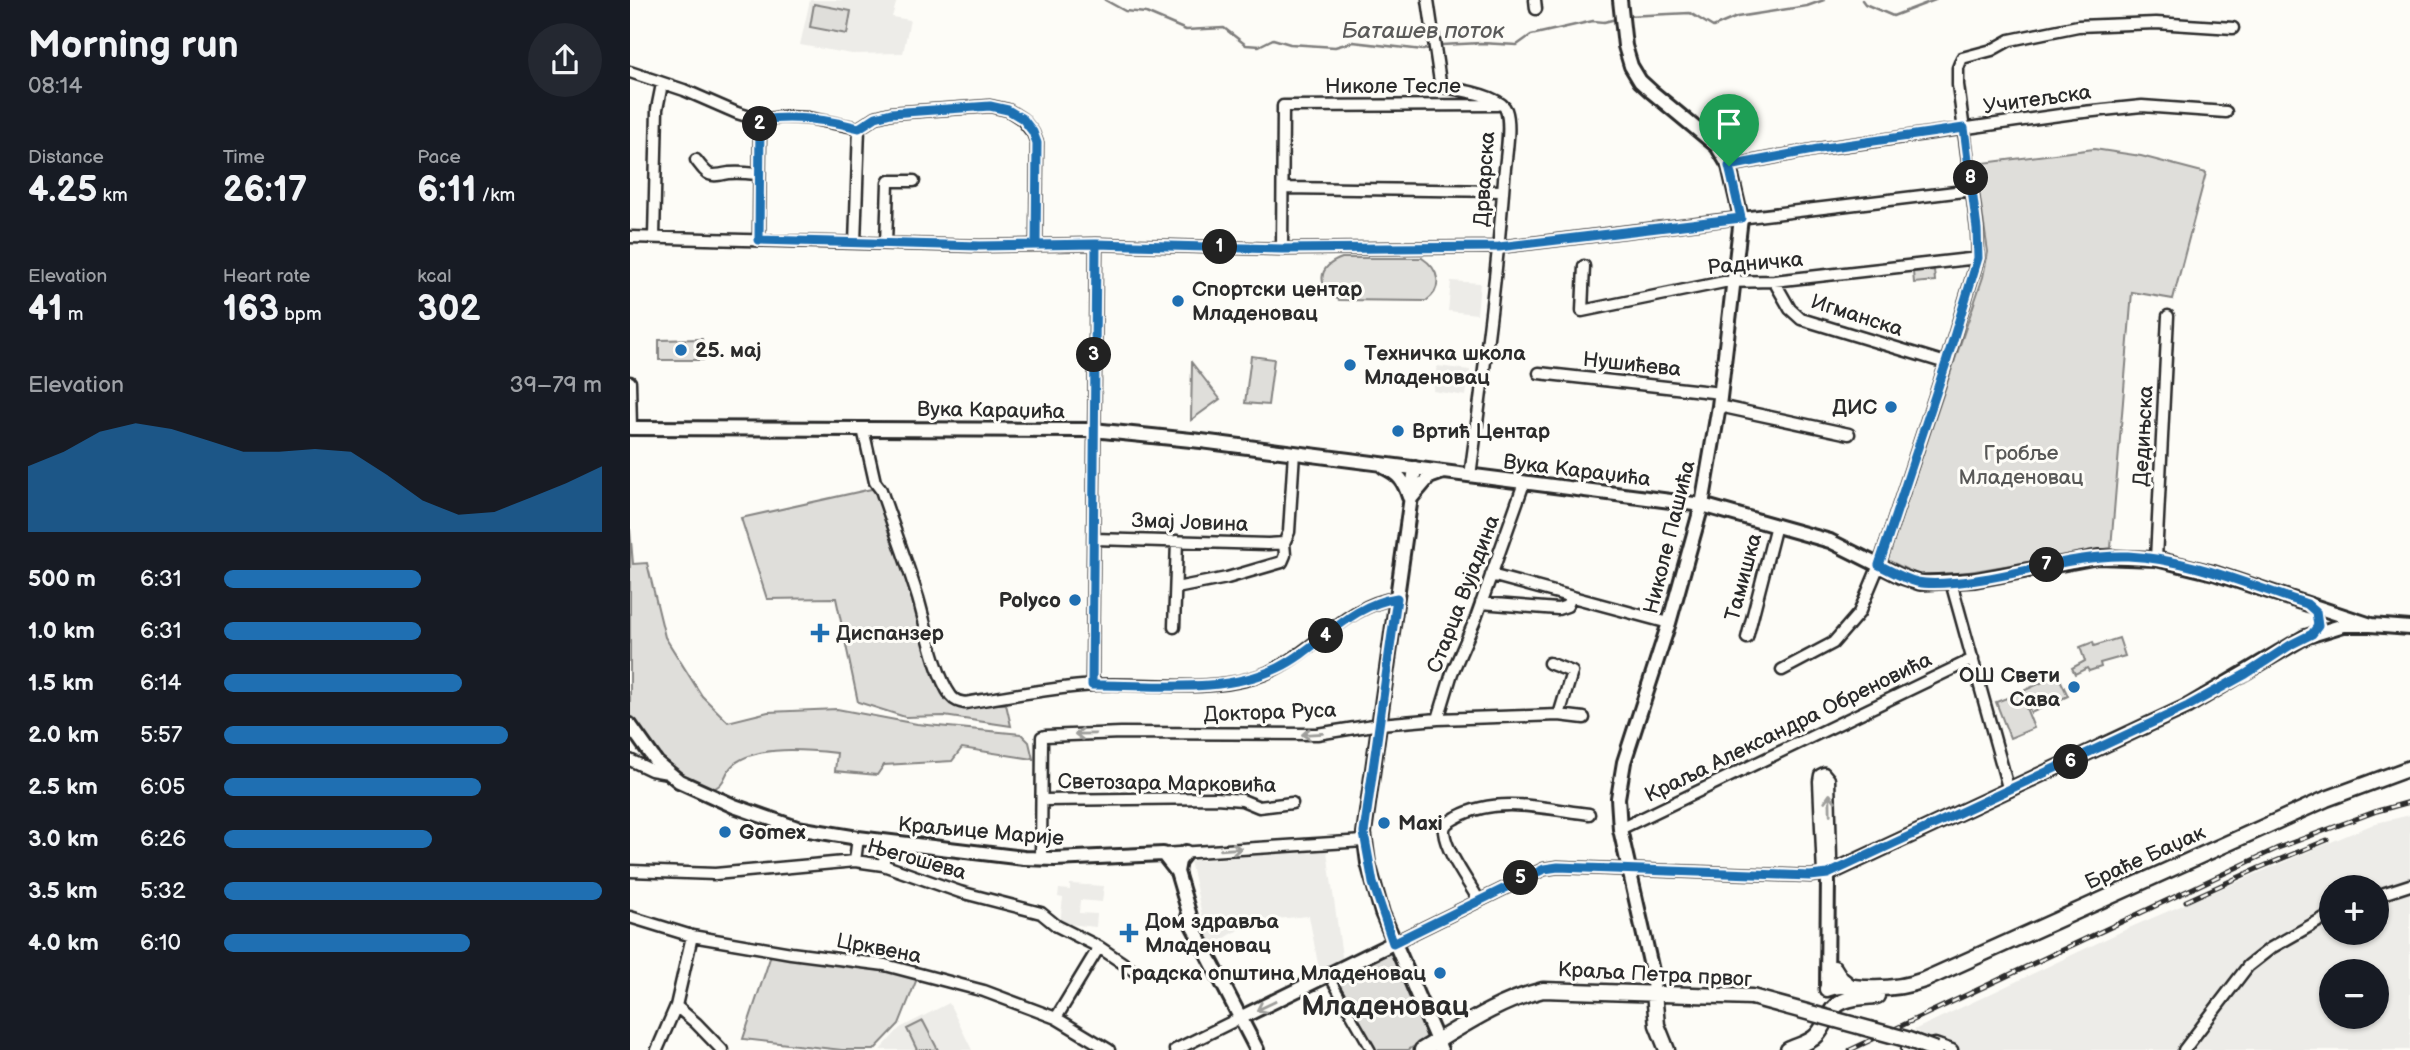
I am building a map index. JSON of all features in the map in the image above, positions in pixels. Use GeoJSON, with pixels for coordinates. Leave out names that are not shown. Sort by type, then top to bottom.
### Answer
{"type":"FeatureCollection","features":[{"type":"Feature","properties":{"kind":"main road","name":"Браће Баџак"},"geometry":{"type":"LineString","coordinates":[[1788,1050],[1817,1035],[1829,1014],[1852,993],[1885,994],[1898,987],[1924,980],[2326,799],[2410,768]]}},
{"type":"Feature","properties":{"kind":"main road"},"geometry":{"type":"LineString","coordinates":[[1834,968],[1852,993]]}},
{"type":"Feature","properties":{"kind":"main road","name":"Краља Петра првог"},"geometry":{"type":"LineString","coordinates":[[1422,1050],[1439,1046],[1488,1011],[1518,996],[1576,989],[1752,997],[1906,1039],[1936,1050]]}},
{"type":"Feature","properties":{"kind":"main road"},"geometry":{"type":"LineString","coordinates":[[1804,1042],[1820,1017],[1831,990],[1852,993]]}},
{"type":"Feature","properties":{"kind":"main road","name":"Николе Пашића"},"geometry":{"type":"LineString","coordinates":[[1654,993],[1657,1025],[1667,1050]]}},
{"type":"Feature","properties":{"kind":"street","name":"Дрварска"},"geometry":{"type":"LineString","coordinates":[[1428,0],[1440,82],[1443,87],[1468,91],[1499,101],[1507,111],[1499,247],[1470,475]]}},
{"type":"Feature","properties":{"kind":"street","name":"Николе Пашића"},"geometry":{"type":"LineString","coordinates":[[1621,5],[1627,56],[1640,81],[1711,139],[1724,155],[1741,218],[1720,400],[1702,505],[1669,623],[1624,762],[1618,798],[1620,829],[1652,971],[1654,993]]}},
{"type":"Feature","properties":{"kind":"street"},"geometry":{"type":"LineString","coordinates":[[1782,670],[1833,643],[1859,613],[1879,565],[1978,258],[1958,85],[1958,68],[1962,58],[1992,50],[2010,40],[2078,26],[2182,23],[2233,27]]}},
{"type":"Feature","properties":{"kind":"street"},"geometry":{"type":"LineString","coordinates":[[630,72],[642,74],[760,120],[808,118],[859,128],[876,117],[891,113],[990,106],[1008,110],[1018,115],[1030,128],[1037,143],[1036,245]]}},
{"type":"Feature","properties":{"kind":"street"},"geometry":{"type":"LineString","coordinates":[[654,237],[657,108],[662,84]]}},
{"type":"Feature","properties":{"kind":"street","name":"Николе Тесле"},"geometry":{"type":"LineString","coordinates":[[1284,187],[1283,106],[1503,105]]}},
{"type":"Feature","properties":{"kind":"street","name":"Учитељска"},"geometry":{"type":"LineString","coordinates":[[1729,166],[1818,149],[2142,106],[2226,112]]}},
{"type":"Feature","properties":{"kind":"street"},"geometry":{"type":"LineString","coordinates":[[759,240],[760,120]]}},
{"type":"Feature","properties":{"kind":"street"},"geometry":{"type":"LineString","coordinates":[[855,243],[859,128]]}},
{"type":"Feature","properties":{"kind":"street"},"geometry":{"type":"LineString","coordinates":[[696,160],[710,175],[718,177],[742,172],[758,174]]}},
{"type":"Feature","properties":{"kind":"street"},"geometry":{"type":"LineString","coordinates":[[886,244],[888,183],[914,181]]}},
{"type":"Feature","properties":{"kind":"street"},"geometry":{"type":"LineString","coordinates":[[1282,249],[1284,187],[1503,191]]}},
{"type":"Feature","properties":{"kind":"street"},"geometry":{"type":"LineString","coordinates":[[630,237],[886,244],[1096,244],[1282,249],[1499,247],[1972,190]]}},
{"type":"Feature","properties":{"kind":"street"},"geometry":{"type":"LineString","coordinates":[[1092,685],[1096,244]]}},
{"type":"Feature","properties":{"kind":"street","name":"Радничка"},"geometry":{"type":"LineString","coordinates":[[1584,266],[1582,312],[1735,281],[1774,281],[1978,258]]}},
{"type":"Feature","properties":{"kind":"street","name":"Игманска"},"geometry":{"type":"LineString","coordinates":[[1774,281],[1790,309],[1801,319],[1946,363]]}},
{"type":"Feature","properties":{"kind":"street","name":"Дедињска"},"geometry":{"type":"LineString","coordinates":[[2156,559],[2168,316]]}},
{"type":"Feature","properties":{"kind":"street","name":"Нушићева"},"geometry":{"type":"LineString","coordinates":[[1539,373],[1720,400],[1849,434]]}},
{"type":"Feature","properties":{"kind":"street"},"geometry":{"type":"LineString","coordinates":[[630,382],[630,428]]}},
{"type":"Feature","properties":{"kind":"street","name":"Вука Караџића"},"geometry":{"type":"LineString","coordinates":[[630,428],[1093,430],[1294,452],[1702,505],[1830,541],[1917,582],[1951,583],[2090,558],[2119,556],[2156,559],[2206,571],[2371,625]]}},
{"type":"Feature","properties":{"kind":"street"},"geometry":{"type":"LineString","coordinates":[[863,429],[875,482],[881,490],[898,539],[945,685],[952,698],[958,702],[1092,685],[1217,684],[1251,678],[1279,668],[1296,658],[1354,614],[1397,598]]}},
{"type":"Feature","properties":{"kind":"street"},"geometry":{"type":"LineString","coordinates":[[1176,588],[1239,575],[1282,562],[1285,555],[1284,543],[1289,532],[1294,452]]}},
{"type":"Feature","properties":{"kind":"street"},"geometry":{"type":"LineString","coordinates":[[1373,462],[1396,473],[1404,481],[1410,500]]}},
{"type":"Feature","properties":{"kind":"street"},"geometry":{"type":"LineString","coordinates":[[1415,468],[1364,824],[1364,841],[1377,898],[1393,943],[1439,1046]]}},
{"type":"Feature","properties":{"kind":"street"},"geometry":{"type":"LineString","coordinates":[[1410,500],[1429,477],[1444,472]]}},
{"type":"Feature","properties":{"kind":"street","name":"Старца Вујадина"},"geometry":{"type":"LineString","coordinates":[[1438,719],[1452,673],[1481,603],[1524,483]]}},
{"type":"Feature","properties":{"kind":"street","name":"Тамишка"},"geometry":{"type":"LineString","coordinates":[[1746,638],[1776,525]]}},
{"type":"Feature","properties":{"kind":"street","name":"Змај Јовина"},"geometry":{"type":"LineString","coordinates":[[1094,539],[1284,543]]}},
{"type":"Feature","properties":{"kind":"street"},"geometry":{"type":"LineString","coordinates":[[1174,627],[1177,541]]}},
{"type":"Feature","properties":{"kind":"street"},"geometry":{"type":"LineString","coordinates":[[1491,575],[1669,623]]}},
{"type":"Feature","properties":{"kind":"street"},"geometry":{"type":"LineString","coordinates":[[1951,583],[2009,791]]}},
{"type":"Feature","properties":{"kind":"street"},"geometry":{"type":"LineString","coordinates":[[1481,603],[1558,609],[1567,606],[1571,597]]}},
{"type":"Feature","properties":{"kind":"street"},"geometry":{"type":"LineString","coordinates":[[2307,604],[2316,612],[2318,621],[2312,634]]}},
{"type":"Feature","properties":{"kind":"street"},"geometry":{"type":"LineString","coordinates":[[1175,1050],[1478,899],[1544,869],[1558,867],[1630,871],[1828,874],[2199,701],[2312,634],[2339,626],[2410,628]]}},
{"type":"Feature","properties":{"kind":"street","name":"Краља Александра Обреновића"},"geometry":{"type":"LineString","coordinates":[[1620,829],[1973,660]]}},
{"type":"Feature","properties":{"kind":"street"},"geometry":{"type":"LineString","coordinates":[[1549,663],[1572,672],[1559,715]]}},
{"type":"Feature","properties":{"kind":"street","name":"Доктора Руса"},"geometry":{"type":"LineString","coordinates":[[1042,800],[1042,737],[1051,735],[1317,734],[1380,724],[1438,719],[1559,715],[1584,718]]}},
{"type":"Feature","properties":{"kind":"street","name":"Краљице Марије"},"geometry":{"type":"LineString","coordinates":[[630,725],[634,740],[668,774],[698,791],[779,823],[818,832],[1041,859],[1364,841]]}},
{"type":"Feature","properties":{"kind":"street"},"geometry":{"type":"LineString","coordinates":[[630,760],[650,770],[668,774]]}},
{"type":"Feature","properties":{"kind":"street"},"geometry":{"type":"LineString","coordinates":[[1828,874],[1831,859],[1829,779],[1824,773],[1820,775],[1819,781],[1828,874],[1831,990]]}},
{"type":"Feature","properties":{"kind":"street","name":"Светозара Марковића"},"geometry":{"type":"LineString","coordinates":[[1042,800],[1216,798],[1242,800],[1259,807],[1292,803]]}},
{"type":"Feature","properties":{"kind":"street"},"geometry":{"type":"LineString","coordinates":[[1041,859],[1042,800]]}},
{"type":"Feature","properties":{"kind":"street"},"geometry":{"type":"LineString","coordinates":[[1478,899],[1445,835],[1444,828],[1448,823],[1466,812],[1496,805],[1589,814]]}},
{"type":"Feature","properties":{"kind":"street"},"geometry":{"type":"LineString","coordinates":[[855,861],[858,838]]}},
{"type":"Feature","properties":{"kind":"street"},"geometry":{"type":"LineString","coordinates":[[883,865],[888,842]]}},
{"type":"Feature","properties":{"kind":"street"},"geometry":{"type":"LineString","coordinates":[[1186,852],[1179,860],[1177,872],[1192,923]]}},
{"type":"Feature","properties":{"kind":"street"},"geometry":{"type":"LineString","coordinates":[[1160,854],[1177,872]]}},
{"type":"Feature","properties":{"kind":"street"},"geometry":{"type":"LineString","coordinates":[[1160,854],[1167,864],[1178,900],[1257,1050]]}},
{"type":"Feature","properties":{"kind":"street","name":"Његошева"},"geometry":{"type":"LineString","coordinates":[[630,871],[715,874],[855,861],[883,865],[960,892],[1041,913],[1057,926],[1099,947],[1136,972]]}},
{"type":"Feature","properties":{"kind":"street"},"geometry":{"type":"LineString","coordinates":[[2389,892],[2410,885]]}},
{"type":"Feature","properties":{"kind":"street","name":"Црквена"},"geometry":{"type":"LineString","coordinates":[[630,917],[692,936],[885,965],[984,991],[1056,1018],[1109,1050]]}},
{"type":"Feature","properties":{"kind":"street"},"geometry":{"type":"LineString","coordinates":[[2184,1050],[2248,966],[2270,948],[2319,921]]}},
{"type":"Feature","properties":{"kind":"street"},"geometry":{"type":"LineString","coordinates":[[1828,923],[1832,935],[1834,968],[1829,1014]]}},
{"type":"Feature","properties":{"kind":"street"},"geometry":{"type":"LineString","coordinates":[[657,1050],[676,1006],[692,936]]}},
{"type":"Feature","properties":{"kind":"street"},"geometry":{"type":"LineString","coordinates":[[1056,1018],[1099,947]]}},
{"type":"Feature","properties":{"kind":"street"},"geometry":{"type":"LineString","coordinates":[[1328,975],[1371,1050]]}},
{"type":"Feature","properties":{"kind":"street"},"geometry":{"type":"LineString","coordinates":[[676,1006],[722,1050]]}},
{"type":"Feature","properties":{"kind":"street"},"geometry":{"type":"LineString","coordinates":[[1907,1050],[1935,1044],[1952,1050]]}},
{"type":"Feature","properties":{"kind":"shaded area"},"geometry":{"type":"Polygon","coordinates":[[[810,0],[897,0],[892,17],[910,20],[903,53],[852,54],[800,45],[810,0]]]}},
{"type":"Feature","properties":{"kind":"shaded area"},"geometry":{"type":"Polygon","coordinates":[[[1451,281],[1480,283],[1477,314],[1448,311],[1451,281]]]}},
{"type":"Feature","properties":{"kind":"shaded area"},"geometry":{"type":"Polygon","coordinates":[[[1437,366],[1470,370],[1466,396],[1433,391],[1437,366]]]}},
{"type":"Feature","properties":{"kind":"shaded area"},"geometry":{"type":"Polygon","coordinates":[[[2410,815],[2410,1050],[1952,1050],[1914,1030],[2131,927],[2376,823],[2410,815]]]}},
{"type":"Feature","properties":{"kind":"shaded area"},"geometry":{"type":"Polygon","coordinates":[[[1327,851],[1343,963],[1320,975],[1309,916],[1254,921],[1211,946],[1190,861],[1327,851]]]}},
{"type":"Feature","properties":{"kind":"shaded area"},"geometry":{"type":"Polygon","coordinates":[[[1070,884],[1104,886],[1102,902],[1080,900],[1079,913],[1097,914],[1096,927],[1060,923],[1063,898],[1058,897],[1059,889],[1070,890],[1070,884]]]}},
{"type":"Feature","properties":{"kind":"shaded area"},"geometry":{"type":"Polygon","coordinates":[[[949,1003],[972,1050],[880,1050],[900,1028],[949,1003]]]}},
{"type":"Feature","properties":{"kind":"green space"},"geometry":{"type":"Polygon","coordinates":[[[814,4],[851,11],[847,34],[810,27],[814,4]]]}},
{"type":"Feature","properties":{"kind":"green space","name":"Гробље Младеновац"},"geometry":{"type":"Polygon","coordinates":[[[2094,149],[2141,156],[2206,173],[2173,299],[2132,292],[2111,548],[1957,574],[1916,574],[1887,560],[1983,277],[1988,252],[1975,164],[2094,149]]]}},
{"type":"Feature","properties":{"kind":"green space"},"geometry":{"type":"Polygon","coordinates":[[[1342,258],[1422,258],[1435,273],[1437,285],[1432,296],[1426,301],[1339,300],[1326,289],[1322,277],[1328,266],[1342,258]]]}},
{"type":"Feature","properties":{"kind":"green space"},"geometry":{"type":"Polygon","coordinates":[[[1934,270],[1935,281],[1914,283],[1913,272],[1934,270]]]}},
{"type":"Feature","properties":{"kind":"green space","name":"25. мај"},"geometry":{"type":"Polygon","coordinates":[[[702,339],[703,360],[659,360],[659,340],[702,339]]]}},
{"type":"Feature","properties":{"kind":"green space"},"geometry":{"type":"Polygon","coordinates":[[[1251,356],[1274,359],[1268,405],[1245,403],[1251,356]]]}},
{"type":"Feature","properties":{"kind":"green space"},"geometry":{"type":"Polygon","coordinates":[[[1192,363],[1220,399],[1191,420],[1192,363]]]}},
{"type":"Feature","properties":{"kind":"green space"},"geometry":{"type":"Polygon","coordinates":[[[876,488],[952,704],[1006,704],[1011,726],[944,716],[905,717],[858,702],[836,598],[767,599],[741,518],[876,488]]]}},
{"type":"Feature","properties":{"kind":"green space"},"geometry":{"type":"Polygon","coordinates":[[[630,529],[633,564],[647,563],[665,637],[702,696],[728,722],[768,712],[837,709],[917,724],[1021,734],[1029,742],[1033,759],[962,748],[952,761],[884,765],[877,775],[835,771],[837,753],[769,751],[744,758],[734,764],[723,782],[709,791],[658,758],[630,716],[630,529]]]}},
{"type":"Feature","properties":{"kind":"green space"},"geometry":{"type":"Polygon","coordinates":[[[2119,638],[2125,656],[2100,663],[2101,667],[2089,671],[2087,668],[2075,674],[2072,668],[2085,661],[2080,647],[2093,642],[2094,646],[2119,638]]]}},
{"type":"Feature","properties":{"kind":"green space"},"geometry":{"type":"Polygon","coordinates":[[[2058,675],[2068,696],[2031,713],[2021,692],[2058,675]]]}},
{"type":"Feature","properties":{"kind":"green space"},"geometry":{"type":"Polygon","coordinates":[[[2020,693],[2034,728],[2010,738],[1996,702],[2020,693]]]}},
{"type":"Feature","properties":{"kind":"green space"},"geometry":{"type":"Polygon","coordinates":[[[1390,950],[1429,1037],[1408,1050],[1372,1050],[1335,980],[1390,950]]]}},
{"type":"Feature","properties":{"kind":"green space"},"geometry":{"type":"Polygon","coordinates":[[[771,955],[918,976],[899,1024],[874,1050],[842,1050],[743,1039],[771,955]]]}},
{"type":"Feature","properties":{"kind":"green space"},"geometry":{"type":"Polygon","coordinates":[[[923,1021],[938,1050],[917,1050],[907,1029],[923,1021]]]}},
{"type":"Feature","properties":{"kind":"waterway","name":"Баташев поток"},"geometry":{"type":"LineString","coordinates":[[1105,0],[1125,11],[1146,13],[1186,30],[1224,28],[1246,45],[1259,46],[1273,39],[1290,44],[1335,47],[1353,42],[1423,50],[1441,45],[1517,45],[1531,35],[1593,21],[1616,19]]}},
{"type":"Feature","properties":{"kind":"waterway","name":"Баташев поток"},"geometry":{"type":"LineString","coordinates":[[1626,16],[1690,13],[1713,27],[1737,17],[1807,6],[1824,0]]}},
{"type":"Feature","properties":{"kind":"waterway","name":"Баташев поток"},"geometry":{"type":"LineString","coordinates":[[1862,0],[1865,4],[1893,16],[1935,0]]}},
{"type":"Feature","properties":{"kind":"railway"},"geometry":{"type":"LineString","coordinates":[[1850,1050],[2278,848],[2377,811],[2410,802]]}},
{"type":"Feature","properties":{"kind":"railway"},"geometry":{"type":"LineString","coordinates":[[2186,901],[2327,840]]}},
{"type":"Feature","properties":{"kind":"place","name":"Спортски центар Младеновац"},"geometry":{"type":"Point","coordinates":[1178,301]}},
{"type":"Feature","properties":{"kind":"place","name":"25. мај"},"geometry":{"type":"Point","coordinates":[681,350]}},
{"type":"Feature","properties":{"kind":"place","name":"Техничка школа Младеновац"},"geometry":{"type":"Point","coordinates":[1350,365]}},
{"type":"Feature","properties":{"kind":"place","name":"ДИС"},"geometry":{"type":"Point","coordinates":[1891,407]}},
{"type":"Feature","properties":{"kind":"place","name":"Вртић Центар"},"geometry":{"type":"Point","coordinates":[1398,431]}},
{"type":"Feature","properties":{"kind":"place","name":"Polyco"},"geometry":{"type":"Point","coordinates":[1075,600]}},
{"type":"Feature","properties":{"kind":"place","name":"Диспанзер"},"geometry":{"type":"Point","coordinates":[820,633]}},
{"type":"Feature","properties":{"kind":"place","name":"ОШ Свети Сава"},"geometry":{"type":"Point","coordinates":[2074,687]}},
{"type":"Feature","properties":{"kind":"place","name":"Maxi"},"geometry":{"type":"Point","coordinates":[1384,823]}},
{"type":"Feature","properties":{"kind":"place","name":"Gomex"},"geometry":{"type":"Point","coordinates":[725,832]}},
{"type":"Feature","properties":{"kind":"place","name":"Дом здравља Младеновац"},"geometry":{"type":"Point","coordinates":[1129,933]}},
{"type":"Feature","properties":{"kind":"place","name":"Градска општина Младеновац"},"geometry":{"type":"Point","coordinates":[1440,973]}},
{"type":"Feature","properties":{"kind":"district","name":"Младеновац"},"geometry":{"type":"Point","coordinates":[1385,1005]}},
{"type":"Feature","properties":{"kind":"route"},"geometry":{"type":"LineString","coordinates":[[1729,166],[1741,218],[1499,247],[1282,249],[1096,244],[980,246],[759,240],[760,120],[808,118],[840,122],[859,128],[876,117],[891,113],[990,106],[1008,110],[1027,123],[1037,143],[1036,245],[1096,244],[1092,685],[1217,684],[1259,676],[1296,658],[1361,610],[1397,598],[1364,824],[1365,846],[1373,883],[1393,943],[1537,870],[1558,867],[1810,876],[1828,874],[2188,706],[2316,631],[2318,616],[2307,604],[2214,573],[2164,560],[2128,556],[2098,557],[1975,580],[1936,583],[1914,582],[1879,565],[1978,258],[1977,229],[1964,128],[1818,149],[1729,166]]}}]}
